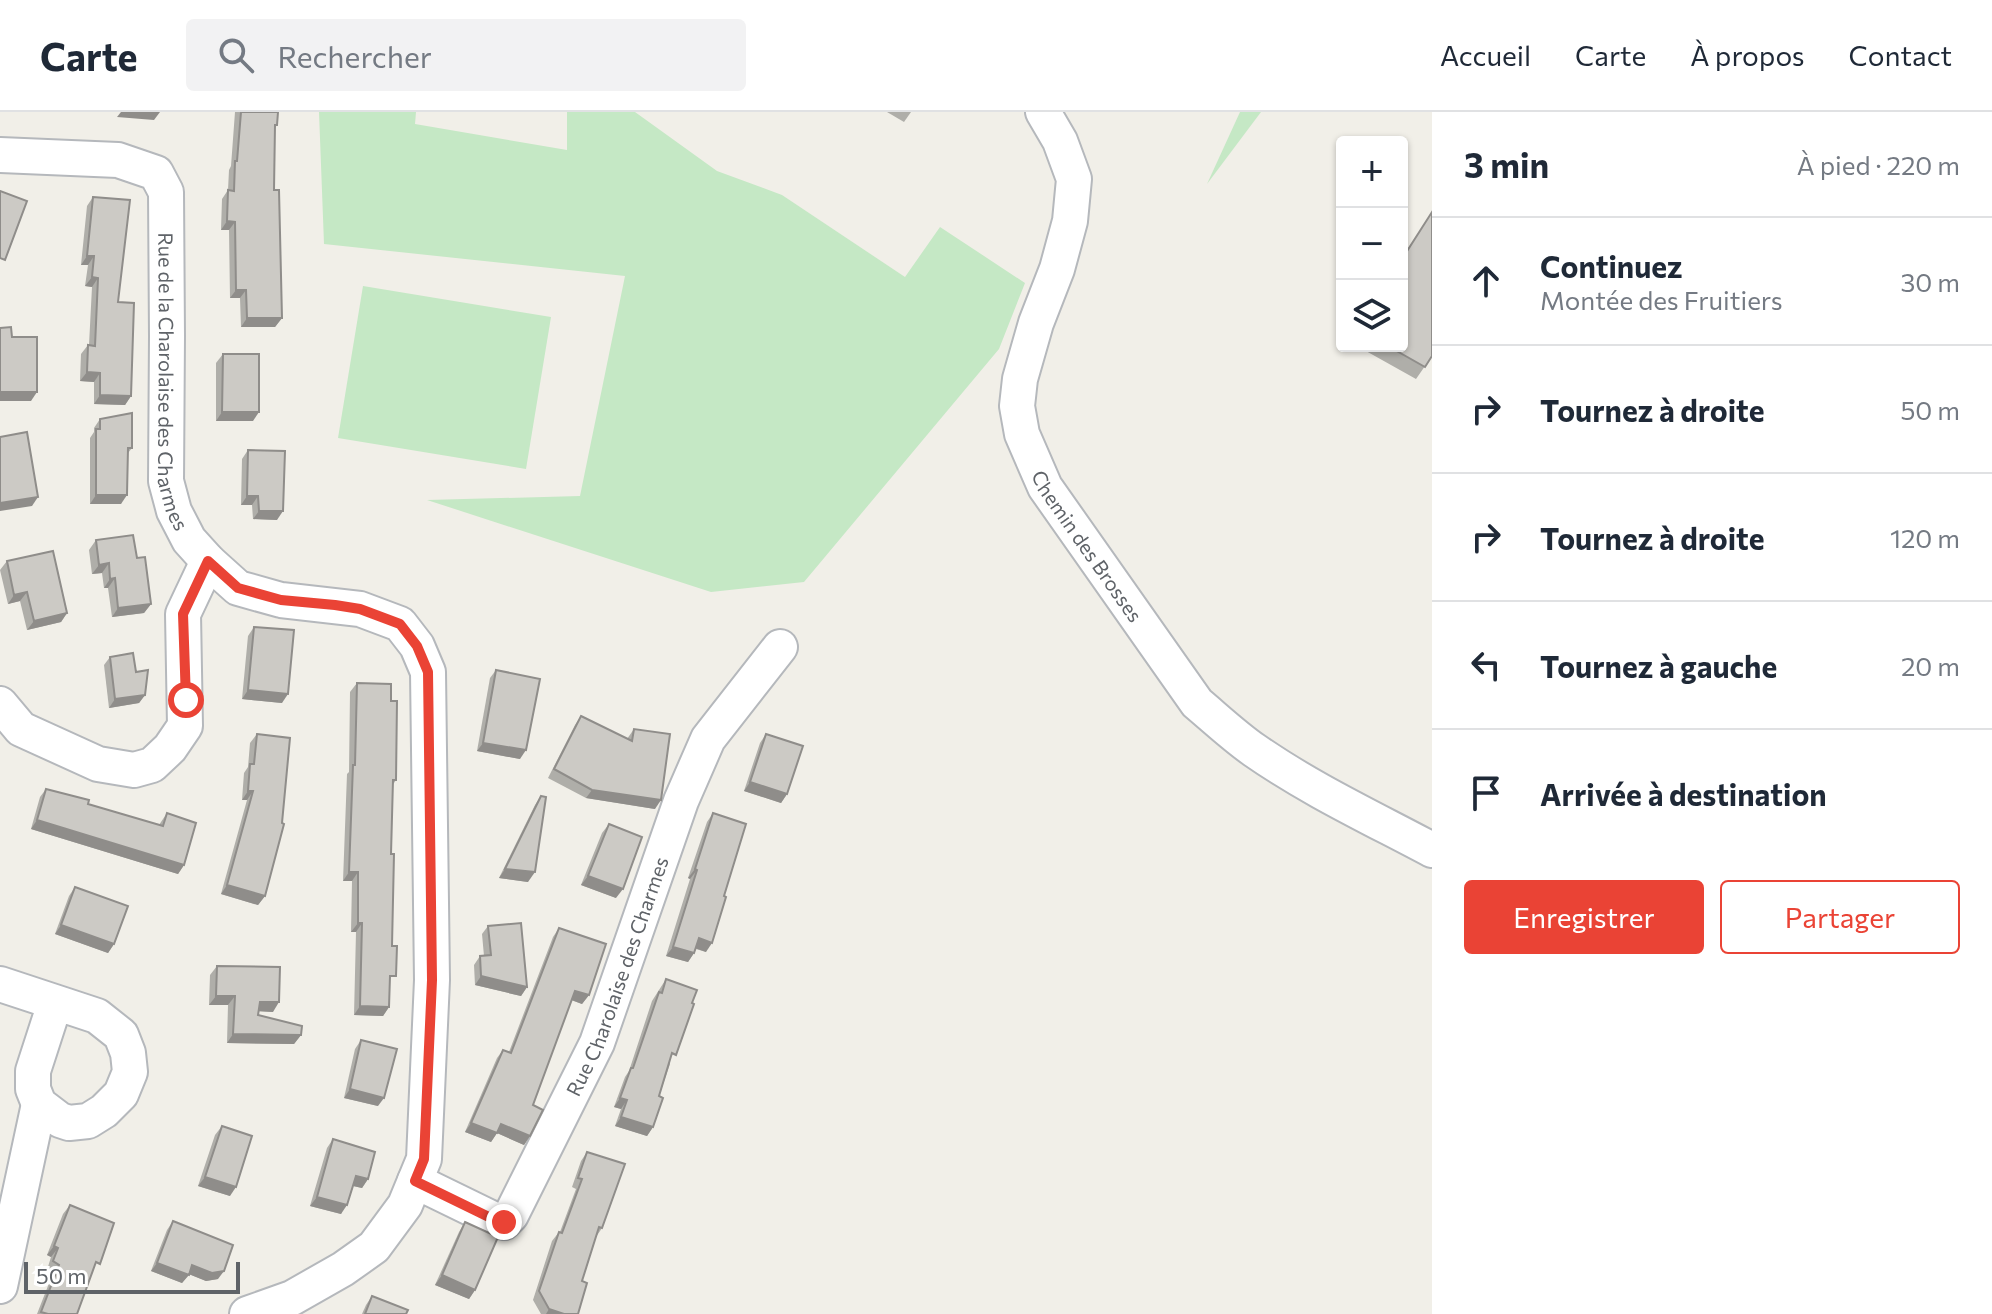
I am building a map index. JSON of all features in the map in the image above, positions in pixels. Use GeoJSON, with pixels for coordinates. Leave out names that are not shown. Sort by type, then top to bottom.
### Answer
{"type":"FeatureCollection","features":[{"type":"Feature","properties":{"kind":"street","name":"Chemin des Brosses"},"geometry":{"type":"LineString","coordinates":[[1043,112],[1060,141],[1074,179],[1070,221],[1020,379],[1017,406],[1022,434],[1045,487],[1197,703],[1226,729],[1276,764],[1432,850]]}},
{"type":"Feature","properties":{"kind":"street","name":"Rue de la Charolaise des Charmes"},"geometry":{"type":"LineString","coordinates":[[0,155],[118,160],[156,173],[166,192],[166,481],[174,511],[189,540],[238,588],[281,600],[360,609],[400,624],[417,646],[428,672],[432,980],[424,1159],[405,1205],[374,1247],[292,1298],[247,1314]]}},
{"type":"Feature","properties":{"kind":"street"},"geometry":{"type":"LineString","coordinates":[[0,704],[21,729],[98,764],[134,770],[152,765],[170,748],[185,726],[183,614],[208,561]]}},
{"type":"Feature","properties":{"kind":"street","name":"Rue Charolaise des Charmes"},"geometry":{"type":"LineString","coordinates":[[415,1181],[495,1220],[504,1222],[511,1215],[597,1043],[681,801],[708,739],[780,647]]}},
{"type":"Feature","properties":{"kind":"street"},"geometry":{"type":"LineString","coordinates":[[0,984],[97,1016],[121,1035],[128,1053],[130,1072],[121,1094],[88,1121],[69,1123],[60,1120],[39,1104],[33,1089],[33,1071],[55,1003]]}},
{"type":"Feature","properties":{"kind":"street"},"geometry":{"type":"LineString","coordinates":[[0,1286],[39,1104]]}},
{"type":"Feature","properties":{"kind":"green space"},"geometry":{"type":"Polygon","coordinates":[[[319,112],[416,112],[415,124],[567,150],[567,112],[635,112],[717,171],[782,195],[905,277],[940,227],[1025,283],[999,349],[804,582],[711,592],[427,500],[580,496],[625,276],[324,244],[319,112]]]}},
{"type":"Feature","properties":{"kind":"green space"},"geometry":{"type":"Polygon","coordinates":[[[1240,112],[1261,112],[1207,184],[1240,112]]]}},
{"type":"Feature","properties":{"kind":"green space"},"geometry":{"type":"Polygon","coordinates":[[[363,286],[551,317],[526,469],[338,438],[363,286]]]}},
{"type":"Feature","properties":{"kind":"building"},"geometry":{"type":"Polygon","coordinates":[[[241,112],[278,112],[274,190],[279,190],[282,318],[247,318],[246,290],[236,290],[235,222],[227,221],[228,190],[234,191],[241,112]]]}},
{"type":"Feature","properties":{"kind":"building"},"geometry":{"type":"Polygon","coordinates":[[[0,191],[27,201],[5,260],[0,258],[0,191]]]}},
{"type":"Feature","properties":{"kind":"building"},"geometry":{"type":"Polygon","coordinates":[[[93,197],[130,200],[118,302],[134,303],[131,396],[100,395],[100,373],[87,372],[88,345],[95,346],[98,278],[92,277],[94,256],[87,256],[93,197]]]}},
{"type":"Feature","properties":{"kind":"building"},"geometry":{"type":"Polygon","coordinates":[[[1432,212],[1432,356],[1425,367],[1399,352],[1408,352],[1408,250],[1432,212]]]}},
{"type":"Feature","properties":{"kind":"building"},"geometry":{"type":"Polygon","coordinates":[[[11,327],[12,337],[37,337],[37,392],[0,392],[0,328],[11,327]]]}},
{"type":"Feature","properties":{"kind":"building"},"geometry":{"type":"Polygon","coordinates":[[[223,354],[259,354],[259,412],[222,412],[223,354]]]}},
{"type":"Feature","properties":{"kind":"building"},"geometry":{"type":"Polygon","coordinates":[[[132,413],[127,495],[96,495],[96,429],[100,429],[100,419],[132,413]]]}},
{"type":"Feature","properties":{"kind":"building"},"geometry":{"type":"Polygon","coordinates":[[[27,432],[38,497],[0,503],[0,437],[27,432]]]}},
{"type":"Feature","properties":{"kind":"building"},"geometry":{"type":"Polygon","coordinates":[[[248,450],[285,451],[283,511],[259,511],[258,496],[247,496],[248,450]]]}},
{"type":"Feature","properties":{"kind":"building"},"geometry":{"type":"Polygon","coordinates":[[[133,535],[137,558],[145,557],[151,604],[118,608],[115,578],[110,579],[109,563],[99,565],[96,540],[133,535]]]}},
{"type":"Feature","properties":{"kind":"building"},"geometry":{"type":"Polygon","coordinates":[[[53,551],[67,613],[34,621],[27,592],[14,595],[7,561],[53,551]]]}},
{"type":"Feature","properties":{"kind":"building"},"geometry":{"type":"Polygon","coordinates":[[[254,627],[294,630],[288,694],[248,690],[254,627]]]}},
{"type":"Feature","properties":{"kind":"building"},"geometry":{"type":"Polygon","coordinates":[[[133,653],[136,672],[148,670],[145,695],[115,699],[110,657],[133,653]]]}},
{"type":"Feature","properties":{"kind":"building"},"geometry":{"type":"Polygon","coordinates":[[[496,670],[540,679],[526,750],[483,743],[496,670]]]}},
{"type":"Feature","properties":{"kind":"building"},"geometry":{"type":"Polygon","coordinates":[[[357,683],[391,684],[391,701],[397,701],[391,854],[394,854],[392,946],[397,946],[396,976],[390,976],[389,1007],[360,1006],[362,923],[358,923],[358,872],[349,872],[357,683]]]}},
{"type":"Feature","properties":{"kind":"building"},"geometry":{"type":"Polygon","coordinates":[[[581,716],[632,741],[634,729],[670,734],[661,800],[592,790],[554,769],[581,716]]]}},
{"type":"Feature","properties":{"kind":"building"},"geometry":{"type":"Polygon","coordinates":[[[257,734],[290,738],[284,824],[265,896],[227,885],[253,791],[248,791],[257,734]]]}},
{"type":"Feature","properties":{"kind":"building"},"geometry":{"type":"Polygon","coordinates":[[[766,734],[803,746],[787,794],[750,782],[766,734]]]}},
{"type":"Feature","properties":{"kind":"building"},"geometry":{"type":"Polygon","coordinates":[[[46,789],[89,800],[88,804],[163,826],[167,813],[196,823],[184,865],[37,820],[46,789]]]}},
{"type":"Feature","properties":{"kind":"building"},"geometry":{"type":"Polygon","coordinates":[[[541,796],[546,797],[535,872],[505,869],[541,796]]]}},
{"type":"Feature","properties":{"kind":"building"},"geometry":{"type":"Polygon","coordinates":[[[713,813],[746,824],[712,943],[699,938],[694,953],[673,947],[713,813]]]}},
{"type":"Feature","properties":{"kind":"building"},"geometry":{"type":"Polygon","coordinates":[[[609,824],[642,837],[623,889],[588,876],[609,824]]]}},
{"type":"Feature","properties":{"kind":"building"},"geometry":{"type":"Polygon","coordinates":[[[75,887],[128,906],[114,944],[61,925],[75,887]]]}},
{"type":"Feature","properties":{"kind":"building"},"geometry":{"type":"Polygon","coordinates":[[[521,923],[527,987],[481,976],[480,956],[491,955],[488,926],[521,923]]]}},
{"type":"Feature","properties":{"kind":"building"},"geometry":{"type":"Polygon","coordinates":[[[559,928],[606,944],[589,995],[575,991],[533,1105],[543,1110],[530,1136],[501,1124],[497,1133],[471,1123],[503,1050],[511,1053],[559,928]]]}},
{"type":"Feature","properties":{"kind":"building"},"geometry":{"type":"Polygon","coordinates":[[[217,966],[280,967],[279,1002],[260,1002],[258,1015],[302,1026],[301,1035],[233,1034],[235,996],[216,996],[217,966]]]}},
{"type":"Feature","properties":{"kind":"building"},"geometry":{"type":"Polygon","coordinates":[[[666,979],[697,990],[676,1055],[672,1053],[659,1096],[663,1098],[653,1127],[621,1117],[627,1100],[620,1098],[666,979]]]}},
{"type":"Feature","properties":{"kind":"building"},"geometry":{"type":"Polygon","coordinates":[[[361,1040],[397,1049],[384,1098],[350,1089],[361,1040]]]}},
{"type":"Feature","properties":{"kind":"building"},"geometry":{"type":"Polygon","coordinates":[[[222,1126],[252,1136],[236,1187],[205,1177],[222,1126]]]}},
{"type":"Feature","properties":{"kind":"building"},"geometry":{"type":"Polygon","coordinates":[[[333,1139],[375,1152],[368,1179],[356,1176],[347,1205],[317,1197],[333,1139]]]}},
{"type":"Feature","properties":{"kind":"building"},"geometry":{"type":"Polygon","coordinates":[[[587,1152],[625,1164],[602,1228],[599,1227],[582,1281],[587,1283],[578,1314],[564,1314],[549,1309],[539,1291],[559,1232],[562,1233],[582,1179],[578,1178],[587,1152]]]}},
{"type":"Feature","properties":{"kind":"building"},"geometry":{"type":"Polygon","coordinates":[[[70,1205],[114,1223],[100,1264],[96,1262],[77,1314],[48,1314],[41,1312],[59,1265],[53,1261],[58,1248],[54,1246],[70,1205]]]}},
{"type":"Feature","properties":{"kind":"building"},"geometry":{"type":"Polygon","coordinates":[[[173,1221],[233,1245],[224,1271],[212,1273],[192,1265],[189,1275],[157,1263],[173,1221]]]}},
{"type":"Feature","properties":{"kind":"building"},"geometry":{"type":"Polygon","coordinates":[[[465,1222],[498,1237],[475,1290],[442,1275],[465,1222]]]}},
{"type":"Feature","properties":{"kind":"building"},"geometry":{"type":"Polygon","coordinates":[[[372,1296],[408,1310],[406,1314],[365,1314],[372,1296]]]}},
{"type":"Feature","properties":{"kind":"route"},"geometry":{"type":"LineString","coordinates":[[186,700],[183,614],[208,561],[238,588],[281,600],[360,609],[400,624],[417,646],[428,672],[432,980],[424,1159],[415,1181],[504,1222]]}}]}
